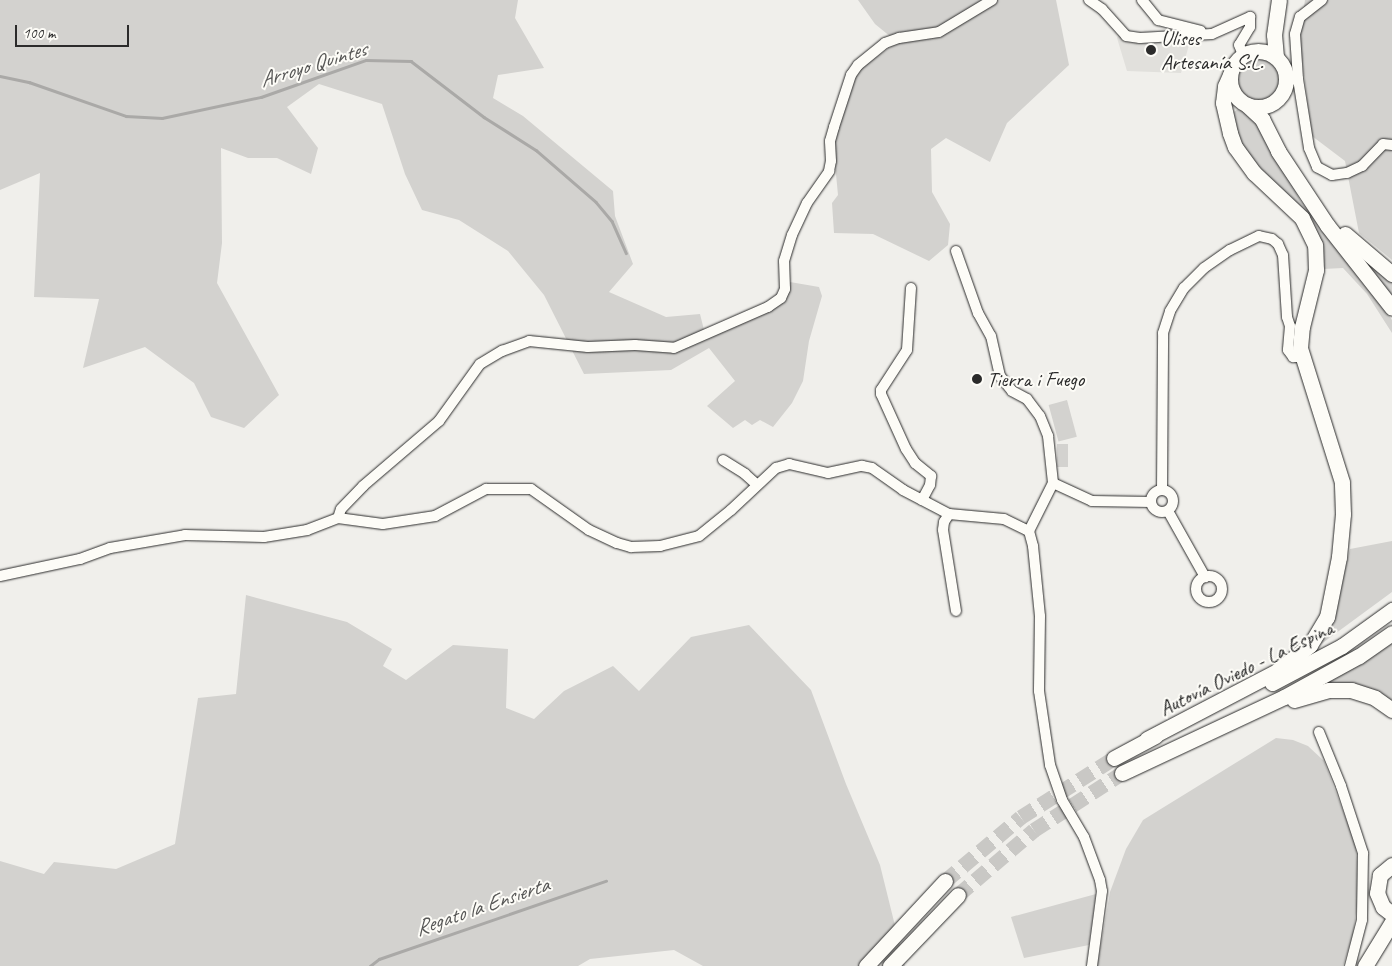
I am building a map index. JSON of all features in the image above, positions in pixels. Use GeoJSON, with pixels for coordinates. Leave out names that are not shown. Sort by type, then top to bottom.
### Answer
{"type":"FeatureCollection","features":[{"type":"Feature","properties":{"kind":"highway"},"geometry":{"type":"LineString","coordinates":[[1276,57],[1274,35],[1277,6]]}},
{"type":"Feature","properties":{"kind":"highway"},"geometry":{"type":"LineString","coordinates":[[1147,739],[1276,671],[1310,645],[1328,617],[1340,558],[1344,508],[1342,482],[1302,357],[1300,338],[1316,270],[1315,244],[1308,227],[1297,211],[1259,177],[1239,154],[1230,133],[1223,103],[1225,86],[1234,66],[1249,53],[1277,6]]}},
{"type":"Feature","properties":{"kind":"highway"},"geometry":{"type":"LineString","coordinates":[[1244,103],[1256,108],[1274,102],[1280,98],[1293,79],[1276,57],[1266,52],[1249,53]]}},
{"type":"Feature","properties":{"kind":"highway"},"geometry":{"type":"LineString","coordinates":[[1230,75],[1234,94],[1262,119],[1278,152],[1327,225],[1392,308]]}},
{"type":"Feature","properties":{"kind":"highway"},"geometry":{"type":"LineString","coordinates":[[1273,140],[1271,121],[1274,102]]}},
{"type":"Feature","properties":{"kind":"highway"},"geometry":{"type":"LineString","coordinates":[[1226,117],[1244,103]]}},
{"type":"Feature","properties":{"kind":"highway"},"geometry":{"type":"LineString","coordinates":[[1308,197],[1358,247],[1392,274]]}},
{"type":"Feature","properties":{"kind":"highway","name":"Autovía Oviedo - La Espina"},"geometry":{"type":"LineString","coordinates":[[1114,758],[1147,739],[1292,674],[1342,646],[1392,610]]}},
{"type":"Feature","properties":{"kind":"highway","name":"Autovía Oviedo - La Espina"},"geometry":{"type":"LineString","coordinates":[[1122,773],[1284,697],[1328,674],[1392,633]]}},
{"type":"Feature","properties":{"kind":"highway"},"geometry":{"type":"LineString","coordinates":[[1199,736],[1283,704],[1329,690],[1351,690],[1362,693],[1375,698],[1392,710]]}},
{"type":"Feature","properties":{"kind":"highway"},"geometry":{"type":"LineString","coordinates":[[1379,941],[1387,910],[1377,893],[1377,885],[1380,875],[1390,865]]}},
{"type":"Feature","properties":{"kind":"highway"},"geometry":{"type":"LineString","coordinates":[[866,966],[945,881]]}},
{"type":"Feature","properties":{"kind":"highway"},"geometry":{"type":"LineString","coordinates":[[890,966],[958,895]]}},
{"type":"Feature","properties":{"kind":"highway"},"geometry":{"type":"LineString","coordinates":[[1365,966],[1392,922]]}},
{"type":"Feature","properties":{"kind":"street"},"geometry":{"type":"LineString","coordinates":[[338,518],[341,509],[364,486],[439,421],[480,364],[502,351],[529,341],[588,347],[636,346],[674,348],[768,307],[781,298],[785,289],[784,260],[792,234],[808,203],[829,171],[831,161],[830,141],[854,70],[885,43],[899,38],[939,32],[992,0]]}},
{"type":"Feature","properties":{"kind":"street"},"geometry":{"type":"LineString","coordinates":[[1089,0],[1102,9],[1126,36],[1140,38],[1212,34],[1250,17],[1250,27],[1239,45],[1249,53]]}},
{"type":"Feature","properties":{"kind":"street"},"geometry":{"type":"LineString","coordinates":[[1142,0],[1158,20],[1212,34]]}},
{"type":"Feature","properties":{"kind":"street"},"geometry":{"type":"LineString","coordinates":[[1322,0],[1300,18],[1295,34],[1293,79],[1309,148],[1317,166],[1332,176],[1347,173],[1362,166],[1383,144],[1392,145]]}},
{"type":"Feature","properties":{"kind":"street"},"geometry":{"type":"LineString","coordinates":[[1162,490],[1162,333],[1170,311],[1184,288],[1204,268],[1230,250],[1259,236],[1272,239],[1278,244],[1283,255],[1287,317],[1290,326],[1288,350],[1293,358],[1302,357]]}},
{"type":"Feature","properties":{"kind":"street"},"geometry":{"type":"LineString","coordinates":[[956,250],[978,313],[990,336],[1000,376],[1012,390],[1027,399],[1040,416],[1048,436],[1053,483],[1029,531],[1033,546],[1040,616],[1039,691],[1050,765],[1062,800],[1091,851],[1102,891],[1092,966]]}},
{"type":"Feature","properties":{"kind":"street"},"geometry":{"type":"LineString","coordinates":[[911,288],[907,350],[881,390],[881,394],[911,456],[920,468],[931,476],[930,485],[922,500]]}},
{"type":"Feature","properties":{"kind":"street"},"geometry":{"type":"LineString","coordinates":[[723,460],[745,474],[756,484]]}},
{"type":"Feature","properties":{"kind":"street"},"geometry":{"type":"LineString","coordinates":[[0,576],[80,559],[110,548],[185,534],[264,537],[307,530],[338,518],[383,524],[435,516],[486,489],[531,489],[589,530],[617,543],[631,547],[660,546],[699,536],[731,510],[756,484],[776,468],[789,464],[828,473],[862,466],[872,468],[903,490],[949,514],[1004,519],[1029,531]]}},
{"type":"Feature","properties":{"kind":"street"},"geometry":{"type":"LineString","coordinates":[[1053,483],[1092,501],[1151,502]]}},
{"type":"Feature","properties":{"kind":"street"},"geometry":{"type":"LineString","coordinates":[[1162,490],[1168,492],[1172,498],[1172,507],[1168,511],[1158,512],[1151,502],[1153,495],[1162,490]]}},
{"type":"Feature","properties":{"kind":"street"},"geometry":{"type":"LineString","coordinates":[[1168,511],[1205,577]]}},
{"type":"Feature","properties":{"kind":"street"},"geometry":{"type":"LineString","coordinates":[[949,514],[944,522],[943,530],[956,611]]}},
{"type":"Feature","properties":{"kind":"street"},"geometry":{"type":"LineString","coordinates":[[1319,732],[1341,786],[1363,854],[1362,920],[1350,966]]}},
{"type":"Feature","properties":{"kind":"shaded area"},"geometry":{"type":"Polygon","coordinates":[[[0,0],[518,0],[515,18],[544,68],[498,75],[493,98],[523,116],[613,191],[615,216],[633,264],[609,292],[666,317],[700,314],[706,338],[769,310],[790,282],[819,287],[822,296],[809,341],[803,381],[792,403],[773,427],[760,420],[752,425],[745,420],[733,428],[707,406],[735,381],[709,348],[671,370],[584,374],[544,295],[508,251],[459,220],[422,210],[405,174],[382,104],[319,84],[287,107],[318,148],[311,174],[277,158],[248,158],[221,148],[222,243],[217,283],[279,395],[244,428],[211,417],[194,383],[145,347],[83,368],[99,299],[34,297],[40,173],[0,190],[0,0]]]}},
{"type":"Feature","properties":{"kind":"shaded area"},"geometry":{"type":"Polygon","coordinates":[[[858,0],[1056,0],[1069,65],[1007,123],[990,162],[946,138],[931,149],[932,192],[950,224],[948,245],[929,261],[873,234],[834,233],[832,203],[838,195],[833,143],[849,93],[857,74],[863,67],[897,42],[875,24],[858,0]]]}},
{"type":"Feature","properties":{"kind":"shaded area"},"geometry":{"type":"Polygon","coordinates":[[[1305,0],[1392,0],[1392,260],[1359,233],[1345,161],[1312,136],[1299,38],[1305,0]]]}},
{"type":"Feature","properties":{"kind":"shaded area"},"geometry":{"type":"Polygon","coordinates":[[[1120,33],[1191,38],[1181,73],[1127,71],[1117,38],[1120,33]]]}},
{"type":"Feature","properties":{"kind":"shaded area"},"geometry":{"type":"Polygon","coordinates":[[[1263,56],[1275,62],[1280,69],[1280,87],[1275,94],[1268,99],[1255,100],[1247,97],[1240,90],[1237,74],[1240,66],[1247,59],[1263,56]]]}},
{"type":"Feature","properties":{"kind":"shaded area"},"geometry":{"type":"Polygon","coordinates":[[[1240,108],[1256,120],[1300,200],[1380,302],[1392,320],[1392,333],[1367,294],[1343,268],[1323,269],[1322,248],[1297,204],[1262,172],[1240,143],[1232,113],[1240,108]]]}},
{"type":"Feature","properties":{"kind":"shaded area"},"geometry":{"type":"Polygon","coordinates":[[[1356,250],[1392,278],[1392,297],[1356,250]]]}},
{"type":"Feature","properties":{"kind":"shaded area"},"geometry":{"type":"Polygon","coordinates":[[[1067,400],[1077,437],[1058,442],[1049,405],[1067,400]]]}},
{"type":"Feature","properties":{"kind":"shaded area"},"geometry":{"type":"Polygon","coordinates":[[[1057,444],[1068,444],[1068,467],[1057,467],[1057,444]]]}},
{"type":"Feature","properties":{"kind":"shaded area"},"geometry":{"type":"Polygon","coordinates":[[[1392,541],[1392,592],[1313,650],[1345,569],[1350,549],[1392,541]]]}},
{"type":"Feature","properties":{"kind":"shaded area"},"geometry":{"type":"Polygon","coordinates":[[[246,595],[347,622],[392,649],[383,666],[406,680],[453,645],[508,649],[506,708],[534,719],[564,691],[613,666],[639,691],[691,637],[749,625],[811,690],[846,784],[880,865],[905,966],[703,966],[674,950],[590,959],[578,966],[0,966],[0,861],[44,874],[54,862],[116,869],[175,844],[198,698],[236,694],[246,595]]]}},
{"type":"Feature","properties":{"kind":"shaded area"},"geometry":{"type":"Polygon","coordinates":[[[1392,642],[1392,703],[1324,684],[1360,663],[1392,642]]]}},
{"type":"Feature","properties":{"kind":"shaded area"},"geometry":{"type":"Polygon","coordinates":[[[1276,738],[1293,740],[1308,746],[1324,761],[1356,845],[1359,892],[1353,934],[1343,966],[1097,966],[1110,892],[1126,849],[1143,820],[1276,738]]]}},
{"type":"Feature","properties":{"kind":"shaded area"},"geometry":{"type":"Polygon","coordinates":[[[1096,894],[1089,945],[1024,958],[1011,917],[1096,894]]]}},
{"type":"Feature","properties":{"kind":"waterway","name":"Arroyo Quintes"},"geometry":{"type":"LineString","coordinates":[[0,76],[29,82],[126,116],[162,118],[261,97],[366,60],[411,61],[484,117],[536,150],[596,202],[612,221],[626,253]]}},
{"type":"Feature","properties":{"kind":"waterway","name":"Regato la Ensierta"},"geometry":{"type":"LineString","coordinates":[[370,966],[379,959],[606,881]]}},
{"type":"Feature","properties":{"kind":"tunnel"},"geometry":{"type":"LineString","coordinates":[[945,881],[1021,817],[1114,758]]}},
{"type":"Feature","properties":{"kind":"tunnel"},"geometry":{"type":"LineString","coordinates":[[958,895],[1034,830],[1122,773]]}},
{"type":"Feature","properties":{"kind":"place","name":"Ulises Artesanía S.L."},"geometry":{"type":"Point","coordinates":[1151,50]}},
{"type":"Feature","properties":{"kind":"place","name":"Tierra i Fuego"},"geometry":{"type":"Point","coordinates":[977,379]}}]}
